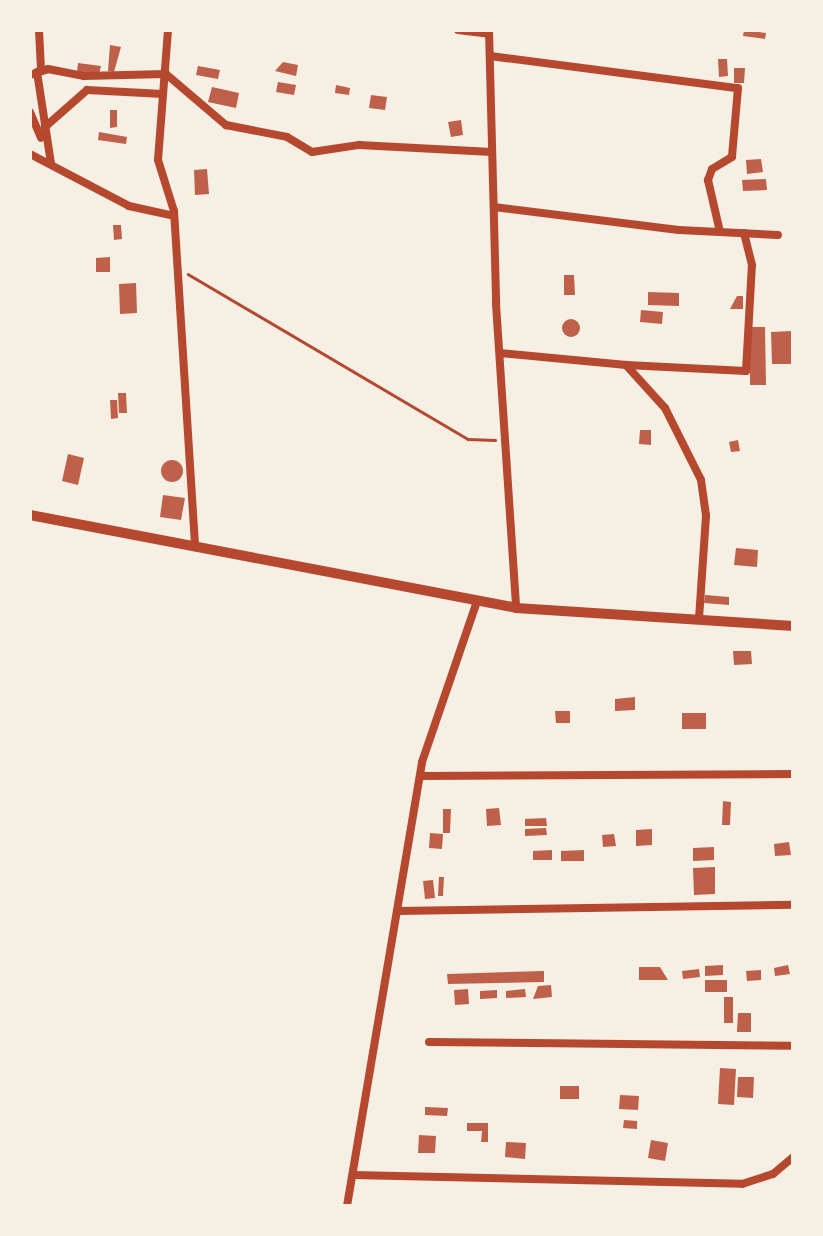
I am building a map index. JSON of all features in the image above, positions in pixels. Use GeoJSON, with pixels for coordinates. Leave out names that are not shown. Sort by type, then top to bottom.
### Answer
{"type":"FeatureCollection","features":[{"type":"Feature","properties":{"kind":"main road"},"geometry":{"type":"LineString","coordinates":[[30,516],[516,608],[793,626]]}},
{"type":"Feature","properties":{"kind":"street"},"geometry":{"type":"LineString","coordinates":[[39,30],[36,72],[45,126],[43,142]]}},
{"type":"Feature","properties":{"kind":"street"},"geometry":{"type":"LineString","coordinates":[[168,30],[160,176],[174,216],[179,268],[194,547]]}},
{"type":"Feature","properties":{"kind":"street"},"geometry":{"type":"LineString","coordinates":[[458,30],[489,32],[500,353],[516,608]]}},
{"type":"Feature","properties":{"kind":"street"},"geometry":{"type":"LineString","coordinates":[[490,56],[738,88],[732,157],[709,174],[720,232]]}},
{"type":"Feature","properties":{"kind":"street"},"geometry":{"type":"LineString","coordinates":[[36,72],[166,74],[226,125],[287,137],[312,152],[359,145],[492,152]]}},
{"type":"Feature","properties":{"kind":"street"},"geometry":{"type":"LineString","coordinates":[[45,126],[87,90],[163,94]]}},
{"type":"Feature","properties":{"kind":"street"},"geometry":{"type":"LineString","coordinates":[[30,112],[52,166]]}},
{"type":"Feature","properties":{"kind":"street"},"geometry":{"type":"LineString","coordinates":[[30,154],[129,206],[174,216]]}},
{"type":"Feature","properties":{"kind":"street"},"geometry":{"type":"LineString","coordinates":[[494,207],[778,235]]}},
{"type":"Feature","properties":{"kind":"street"},"geometry":{"type":"LineString","coordinates":[[500,353],[746,371],[752,265],[744,233]]}},
{"type":"Feature","properties":{"kind":"street"},"geometry":{"type":"LineString","coordinates":[[626,364],[665,408],[701,480],[706,516],[699,620]]}},
{"type":"Feature","properties":{"kind":"street"},"geometry":{"type":"LineString","coordinates":[[347,1206],[420,776],[477,600]]}},
{"type":"Feature","properties":{"kind":"street"},"geometry":{"type":"LineString","coordinates":[[420,776],[793,774]]}},
{"type":"Feature","properties":{"kind":"street"},"geometry":{"type":"LineString","coordinates":[[397,912],[793,905]]}},
{"type":"Feature","properties":{"kind":"street"},"geometry":{"type":"LineString","coordinates":[[429,1042],[793,1046]]}},
{"type":"Feature","properties":{"kind":"street"},"geometry":{"type":"LineString","coordinates":[[353,1175],[742,1184],[773,1174],[793,1157]]}},
{"type":"Feature","properties":{"kind":"path"},"geometry":{"type":"LineString","coordinates":[[179,268],[468,439],[507,440]]}},
{"type":"Feature","properties":{"kind":"building"},"geometry":{"type":"Polygon","coordinates":[[[744,30],[766,33],[765,39],[743,36],[744,30]]]}},
{"type":"Feature","properties":{"kind":"building"},"geometry":{"type":"Polygon","coordinates":[[[110,45],[121,47],[114,72],[108,71],[110,45]]]}},
{"type":"Feature","properties":{"kind":"building"},"geometry":{"type":"Polygon","coordinates":[[[718,59],[727,59],[728,76],[719,77],[718,59]]]}},
{"type":"Feature","properties":{"kind":"building"},"geometry":{"type":"Polygon","coordinates":[[[283,62],[298,65],[296,76],[275,71],[283,62]]]}},
{"type":"Feature","properties":{"kind":"building"},"geometry":{"type":"Polygon","coordinates":[[[78,63],[101,66],[99,74],[77,72],[78,63]]]}},
{"type":"Feature","properties":{"kind":"building"},"geometry":{"type":"Polygon","coordinates":[[[198,66],[220,70],[218,79],[196,75],[198,66]]]}},
{"type":"Feature","properties":{"kind":"building"},"geometry":{"type":"Polygon","coordinates":[[[734,68],[745,68],[744,83],[734,83],[734,68]]]}},
{"type":"Feature","properties":{"kind":"building"},"geometry":{"type":"Polygon","coordinates":[[[278,82],[296,85],[294,95],[276,92],[278,82]]]}},
{"type":"Feature","properties":{"kind":"building"},"geometry":{"type":"Polygon","coordinates":[[[336,85],[350,88],[349,95],[335,93],[336,85]]]}},
{"type":"Feature","properties":{"kind":"building"},"geometry":{"type":"Polygon","coordinates":[[[212,87],[239,93],[236,108],[208,102],[212,87]]]}},
{"type":"Feature","properties":{"kind":"building"},"geometry":{"type":"Polygon","coordinates":[[[371,95],[387,97],[385,110],[369,108],[371,95]]]}},
{"type":"Feature","properties":{"kind":"building"},"geometry":{"type":"Polygon","coordinates":[[[110,110],[117,110],[117,127],[110,128],[110,110]]]}},
{"type":"Feature","properties":{"kind":"building"},"geometry":{"type":"Polygon","coordinates":[[[461,120],[463,135],[451,137],[448,122],[461,120]]]}},
{"type":"Feature","properties":{"kind":"building"},"geometry":{"type":"Polygon","coordinates":[[[99,132],[127,137],[126,144],[98,140],[99,132]]]}},
{"type":"Feature","properties":{"kind":"building"},"geometry":{"type":"Polygon","coordinates":[[[761,159],[763,172],[747,174],[746,160],[761,159]]]}},
{"type":"Feature","properties":{"kind":"building"},"geometry":{"type":"Polygon","coordinates":[[[207,169],[209,194],[195,195],[194,170],[207,169]]]}},
{"type":"Feature","properties":{"kind":"building"},"geometry":{"type":"Polygon","coordinates":[[[766,179],[767,190],[743,191],[742,180],[766,179]]]}},
{"type":"Feature","properties":{"kind":"building"},"geometry":{"type":"Polygon","coordinates":[[[113,225],[121,225],[122,239],[114,240],[113,225]]]}},
{"type":"Feature","properties":{"kind":"building"},"geometry":{"type":"Polygon","coordinates":[[[110,257],[110,272],[96,272],[96,258],[110,257]]]}},
{"type":"Feature","properties":{"kind":"building"},"geometry":{"type":"Polygon","coordinates":[[[564,275],[574,275],[575,295],[564,295],[564,275]]]}},
{"type":"Feature","properties":{"kind":"building"},"geometry":{"type":"Polygon","coordinates":[[[136,283],[137,313],[120,314],[119,284],[136,283]]]}},
{"type":"Feature","properties":{"kind":"building"},"geometry":{"type":"Polygon","coordinates":[[[648,292],[679,293],[679,306],[648,305],[648,292]]]}},
{"type":"Feature","properties":{"kind":"building"},"geometry":{"type":"Polygon","coordinates":[[[737,296],[743,296],[743,309],[730,309],[737,296]]]}},
{"type":"Feature","properties":{"kind":"building"},"geometry":{"type":"Polygon","coordinates":[[[641,310],[663,312],[662,324],[640,322],[641,310]]]}},
{"type":"Feature","properties":{"kind":"building"},"geometry":{"type":"Polygon","coordinates":[[[571,319],[580,328],[571,337],[562,328],[571,319]]]}},
{"type":"Feature","properties":{"kind":"building"},"geometry":{"type":"Polygon","coordinates":[[[750,327],[765,327],[766,385],[750,385],[750,327]]]}},
{"type":"Feature","properties":{"kind":"building"},"geometry":{"type":"Polygon","coordinates":[[[792,331],[793,364],[772,364],[771,332],[792,331]]]}},
{"type":"Feature","properties":{"kind":"building"},"geometry":{"type":"Polygon","coordinates":[[[118,393],[126,393],[127,413],[119,413],[118,393]]]}},
{"type":"Feature","properties":{"kind":"building"},"geometry":{"type":"Polygon","coordinates":[[[110,400],[117,400],[118,418],[111,419],[110,400]]]}},
{"type":"Feature","properties":{"kind":"building"},"geometry":{"type":"Polygon","coordinates":[[[640,430],[651,430],[651,445],[639,444],[640,430]]]}},
{"type":"Feature","properties":{"kind":"building"},"geometry":{"type":"Polygon","coordinates":[[[738,440],[740,451],[731,452],[729,442],[738,440]]]}},
{"type":"Feature","properties":{"kind":"building"},"geometry":{"type":"Polygon","coordinates":[[[68,454],[84,458],[78,485],[62,481],[68,454]]]}},
{"type":"Feature","properties":{"kind":"building"},"geometry":{"type":"Polygon","coordinates":[[[172,460],[180,463],[180,479],[172,482],[164,479],[161,471],[164,463],[172,460]]]}},
{"type":"Feature","properties":{"kind":"building"},"geometry":{"type":"Polygon","coordinates":[[[163,495],[185,498],[181,520],[160,517],[163,495]]]}},
{"type":"Feature","properties":{"kind":"building"},"geometry":{"type":"Polygon","coordinates":[[[736,548],[758,550],[757,567],[734,565],[736,548]]]}},
{"type":"Feature","properties":{"kind":"building"},"geometry":{"type":"Polygon","coordinates":[[[705,595],[729,597],[729,605],[704,603],[705,595]]]}},
{"type":"Feature","properties":{"kind":"building"},"geometry":{"type":"Polygon","coordinates":[[[733,651],[751,651],[752,664],[734,665],[733,651]]]}},
{"type":"Feature","properties":{"kind":"building"},"geometry":{"type":"Polygon","coordinates":[[[635,697],[635,710],[615,711],[615,699],[635,697]]]}},
{"type":"Feature","properties":{"kind":"building"},"geometry":{"type":"Polygon","coordinates":[[[555,711],[570,711],[570,723],[556,723],[555,711]]]}},
{"type":"Feature","properties":{"kind":"building"},"geometry":{"type":"Polygon","coordinates":[[[682,713],[706,713],[706,729],[682,729],[682,713]]]}},
{"type":"Feature","properties":{"kind":"building"},"geometry":{"type":"Polygon","coordinates":[[[723,801],[731,802],[730,825],[722,825],[723,801]]]}},
{"type":"Feature","properties":{"kind":"building"},"geometry":{"type":"Polygon","coordinates":[[[499,808],[501,825],[487,826],[486,809],[499,808]]]}},
{"type":"Feature","properties":{"kind":"building"},"geometry":{"type":"Polygon","coordinates":[[[443,809],[451,809],[450,833],[443,833],[443,809]]]}},
{"type":"Feature","properties":{"kind":"building"},"geometry":{"type":"Polygon","coordinates":[[[546,818],[547,826],[525,826],[525,819],[546,818]]]}},
{"type":"Feature","properties":{"kind":"building"},"geometry":{"type":"Polygon","coordinates":[[[546,828],[547,835],[525,836],[525,829],[546,828]]]}},
{"type":"Feature","properties":{"kind":"building"},"geometry":{"type":"Polygon","coordinates":[[[652,829],[652,845],[636,846],[636,830],[652,829]]]}},
{"type":"Feature","properties":{"kind":"building"},"geometry":{"type":"Polygon","coordinates":[[[430,833],[443,834],[442,849],[429,848],[430,833]]]}},
{"type":"Feature","properties":{"kind":"building"},"geometry":{"type":"Polygon","coordinates":[[[614,834],[616,846],[603,847],[602,835],[614,834]]]}},
{"type":"Feature","properties":{"kind":"building"},"geometry":{"type":"Polygon","coordinates":[[[789,842],[791,855],[775,856],[774,844],[789,842]]]}},
{"type":"Feature","properties":{"kind":"building"},"geometry":{"type":"Polygon","coordinates":[[[714,847],[714,860],[693,861],[693,848],[714,847]]]}},
{"type":"Feature","properties":{"kind":"building"},"geometry":{"type":"Polygon","coordinates":[[[552,850],[552,860],[533,860],[533,851],[552,850]]]}},
{"type":"Feature","properties":{"kind":"building"},"geometry":{"type":"Polygon","coordinates":[[[584,850],[584,861],[561,861],[561,851],[584,850]]]}},
{"type":"Feature","properties":{"kind":"building"},"geometry":{"type":"Polygon","coordinates":[[[715,867],[715,894],[694,895],[693,868],[715,867]]]}},
{"type":"Feature","properties":{"kind":"building"},"geometry":{"type":"Polygon","coordinates":[[[439,877],[444,877],[443,896],[438,896],[439,877]]]}},
{"type":"Feature","properties":{"kind":"building"},"geometry":{"type":"Polygon","coordinates":[[[433,880],[435,898],[425,899],[423,881],[433,880]]]}},
{"type":"Feature","properties":{"kind":"building"},"geometry":{"type":"Polygon","coordinates":[[[723,965],[723,975],[705,976],[705,966],[723,965]]]}},
{"type":"Feature","properties":{"kind":"building"},"geometry":{"type":"Polygon","coordinates":[[[788,965],[790,974],[775,976],[774,968],[788,965]]]}},
{"type":"Feature","properties":{"kind":"building"},"geometry":{"type":"Polygon","coordinates":[[[639,967],[660,967],[668,980],[639,980],[639,967]]]}},
{"type":"Feature","properties":{"kind":"building"},"geometry":{"type":"Polygon","coordinates":[[[699,969],[700,977],[683,979],[682,971],[699,969]]]}},
{"type":"Feature","properties":{"kind":"building"},"geometry":{"type":"Polygon","coordinates":[[[761,970],[761,980],[747,981],[746,971],[761,970]]]}},
{"type":"Feature","properties":{"kind":"building"},"geometry":{"type":"Polygon","coordinates":[[[544,971],[544,982],[448,984],[447,974],[544,971]]]}},
{"type":"Feature","properties":{"kind":"building"},"geometry":{"type":"Polygon","coordinates":[[[705,980],[727,980],[727,992],[705,992],[705,980]]]}},
{"type":"Feature","properties":{"kind":"building"},"geometry":{"type":"Polygon","coordinates":[[[551,985],[552,997],[533,999],[538,986],[551,985]]]}},
{"type":"Feature","properties":{"kind":"building"},"geometry":{"type":"Polygon","coordinates":[[[468,989],[469,1004],[455,1005],[454,990],[468,989]]]}},
{"type":"Feature","properties":{"kind":"building"},"geometry":{"type":"Polygon","coordinates":[[[525,989],[526,997],[506,998],[506,991],[525,989]]]}},
{"type":"Feature","properties":{"kind":"building"},"geometry":{"type":"Polygon","coordinates":[[[497,990],[497,998],[480,999],[480,991],[497,990]]]}},
{"type":"Feature","properties":{"kind":"building"},"geometry":{"type":"Polygon","coordinates":[[[724,997],[733,997],[733,1023],[724,1023],[724,997]]]}},
{"type":"Feature","properties":{"kind":"building"},"geometry":{"type":"Polygon","coordinates":[[[738,1013],[751,1013],[751,1032],[737,1032],[738,1013]]]}},
{"type":"Feature","properties":{"kind":"building"},"geometry":{"type":"Polygon","coordinates":[[[720,1068],[736,1069],[734,1105],[718,1104],[720,1068]]]}},
{"type":"Feature","properties":{"kind":"building"},"geometry":{"type":"Polygon","coordinates":[[[738,1077],[754,1077],[753,1098],[737,1097],[738,1077]]]}},
{"type":"Feature","properties":{"kind":"building"},"geometry":{"type":"Polygon","coordinates":[[[560,1086],[579,1086],[579,1099],[560,1099],[560,1086]]]}},
{"type":"Feature","properties":{"kind":"building"},"geometry":{"type":"Polygon","coordinates":[[[620,1095],[639,1096],[638,1110],[619,1109],[620,1095]]]}},
{"type":"Feature","properties":{"kind":"building"},"geometry":{"type":"Polygon","coordinates":[[[425,1107],[448,1108],[447,1116],[425,1115],[425,1107]]]}},
{"type":"Feature","properties":{"kind":"building"},"geometry":{"type":"Polygon","coordinates":[[[624,1120],[637,1121],[637,1129],[623,1128],[624,1120]]]}},
{"type":"Feature","properties":{"kind":"building"},"geometry":{"type":"Polygon","coordinates":[[[467,1123],[488,1123],[488,1142],[481,1142],[482,1131],[467,1131],[467,1123]]]}},
{"type":"Feature","properties":{"kind":"building"},"geometry":{"type":"Polygon","coordinates":[[[419,1135],[436,1136],[435,1153],[418,1153],[419,1135]]]}},
{"type":"Feature","properties":{"kind":"building"},"geometry":{"type":"Polygon","coordinates":[[[651,1140],[668,1143],[665,1161],[648,1158],[651,1140]]]}},
{"type":"Feature","properties":{"kind":"building"},"geometry":{"type":"Polygon","coordinates":[[[506,1142],[526,1143],[525,1159],[505,1157],[506,1142]]]}}]}
